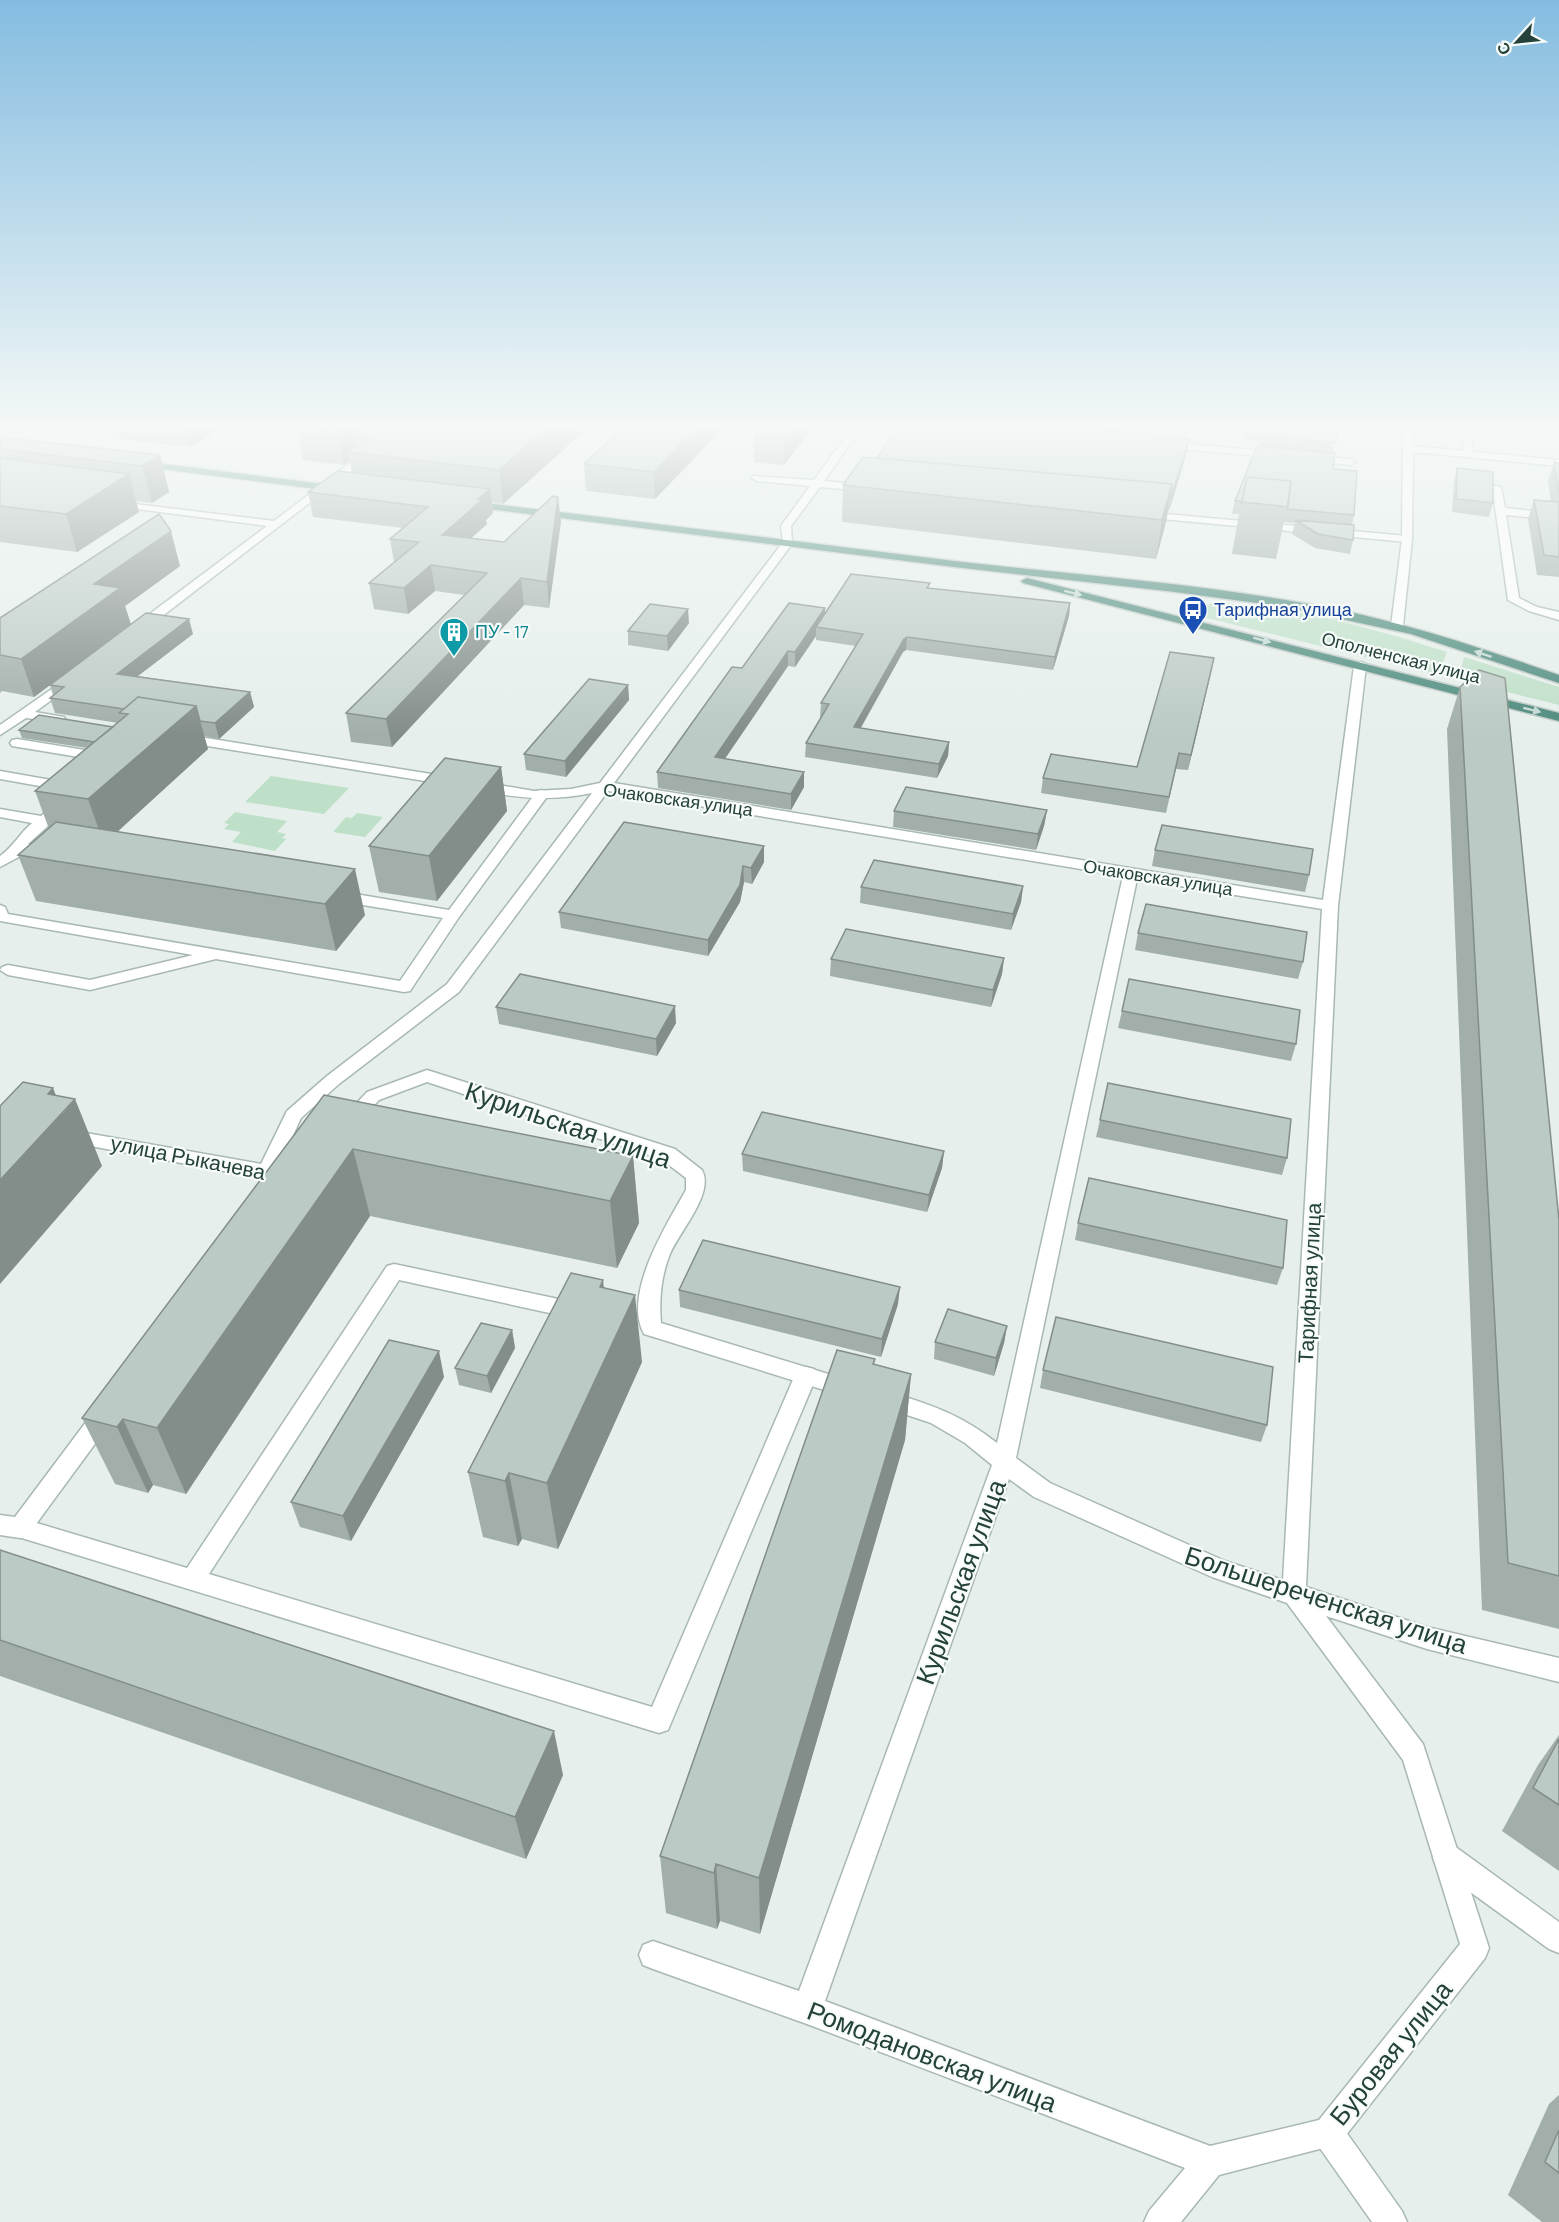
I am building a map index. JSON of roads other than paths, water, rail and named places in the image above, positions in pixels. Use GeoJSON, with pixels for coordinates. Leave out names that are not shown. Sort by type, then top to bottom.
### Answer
{"type":"FeatureCollection","features":[{"type":"Feature","properties":{"kind":"highway","name":"Ополченская улица"},"geometry":{"type":"LineString","coordinates":[[669,528],[955,564],[1213,591],[1303,606],[1397,626],[1559,678]]}},
{"type":"Feature","properties":{"kind":"highway","name":"Ополченская улица"},"geometry":{"type":"LineString","coordinates":[[955,564],[1194,622],[1559,717]]}},
{"type":"Feature","properties":{"kind":"highway"},"geometry":{"type":"LineString","coordinates":[[1194,622],[1176,611],[1181,602],[1213,591]]}},
{"type":"Feature","properties":{"kind":"street"},"geometry":{"type":"LineString","coordinates":[[128,637],[272,528]]}},
{"type":"Feature","properties":{"kind":"street"},"geometry":{"type":"LineString","coordinates":[[302,1164],[282,1175],[267,1172],[294,1115],[333,1080],[453,988],[788,542],[786,528]]}},
{"type":"Feature","properties":{"kind":"street"},"geometry":{"type":"LineString","coordinates":[[1284,528],[1407,539]]}},
{"type":"Feature","properties":{"kind":"street"},"geometry":{"type":"LineString","coordinates":[[1397,626],[1407,528]]}},
{"type":"Feature","properties":{"kind":"street"},"geometry":{"type":"LineString","coordinates":[[1503,528],[1514,600],[1533,609],[1559,616]]}},
{"type":"Feature","properties":{"kind":"street","name":"Тарифная улица"},"geometry":{"type":"LineString","coordinates":[[1294,1593],[1330,906],[1360,666]]}},
{"type":"Feature","properties":{"kind":"street"},"geometry":{"type":"LineString","coordinates":[[0,730],[26,714],[81,672]]}},
{"type":"Feature","properties":{"kind":"street"},"geometry":{"type":"LineString","coordinates":[[26,714],[70,721]]}},
{"type":"Feature","properties":{"kind":"street","name":"Очаковская улица"},"geometry":{"type":"LineString","coordinates":[[170,737],[542,794],[571,793],[606,786],[1330,906]]}},
{"type":"Feature","properties":{"kind":"street"},"geometry":{"type":"LineString","coordinates":[[16,743],[116,759],[99,774]]}},
{"type":"Feature","properties":{"kind":"street"},"geometry":{"type":"LineString","coordinates":[[0,775],[82,789],[27,836],[16,851],[0,863]]}},
{"type":"Feature","properties":{"kind":"street"},"geometry":{"type":"LineString","coordinates":[[0,910],[1,917],[404,987],[453,915],[542,794]]}},
{"type":"Feature","properties":{"kind":"street"},"geometry":{"type":"LineString","coordinates":[[0,813],[44,821]]}},
{"type":"Feature","properties":{"kind":"street"},"geometry":{"type":"LineString","coordinates":[[16,851],[34,847],[67,852]]}},
{"type":"Feature","properties":{"kind":"street"},"geometry":{"type":"LineString","coordinates":[[1004,1462],[1131,873]]}},
{"type":"Feature","properties":{"kind":"street"},"geometry":{"type":"LineString","coordinates":[[320,893],[453,915]]}},
{"type":"Feature","properties":{"kind":"street"},"geometry":{"type":"LineString","coordinates":[[8,970],[90,985],[218,954]]}},
{"type":"Feature","properties":{"kind":"street","name":"Курильская улица"},"geometry":{"type":"LineString","coordinates":[[335,1136],[373,1096],[427,1076],[668,1154],[695,1175],[696,1190],[660,1255],[650,1299],[651,1328],[938,1416],[973,1437],[1004,1462],[807,2009]]}},
{"type":"Feature","properties":{"kind":"street","name":"улица Рыкачева"},"geometry":{"type":"LineString","coordinates":[[44,1131],[282,1175],[268,1194]]}},
{"type":"Feature","properties":{"kind":"street"},"geometry":{"type":"LineString","coordinates":[[192,1580],[394,1271],[593,1315]]}},
{"type":"Feature","properties":{"kind":"street"},"geometry":{"type":"LineString","coordinates":[[628,1323],[651,1328]]}},
{"type":"Feature","properties":{"kind":"street"},"geometry":{"type":"LineString","coordinates":[[112,1404],[10,1527],[659,1721],[806,1375]]}},
{"type":"Feature","properties":{"kind":"street","name":"Большереченская улица"},"geometry":{"type":"LineString","coordinates":[[1004,1462],[1042,1490],[1220,1570],[1426,1638],[1559,1670]]}},
{"type":"Feature","properties":{"kind":"street"},"geometry":{"type":"LineString","coordinates":[[1294,1593],[1414,1753],[1447,1858],[1559,1939]]}},
{"type":"Feature","properties":{"kind":"street","name":"Буровая улица"},"geometry":{"type":"LineString","coordinates":[[1210,2162],[1328,2133],[1475,1948],[1447,1858]]}},
{"type":"Feature","properties":{"kind":"street","name":"Ромодановская улица"},"geometry":{"type":"LineString","coordinates":[[653,1955],[807,2009],[1210,2162]]}},
{"type":"Feature","properties":{"kind":"street"},"geometry":{"type":"LineString","coordinates":[[1328,2133],[1391,2222]]}},
{"type":"Feature","properties":{"kind":"street"},"geometry":{"type":"LineString","coordinates":[[1160,2222],[1210,2162]]}},
{"type":"Feature","properties":{"kind":"place","name":"Тарифная улица"},"geometry":{"type":"Point","coordinates":[1193,636]}},
{"type":"Feature","properties":{"kind":"place","name":"ПУ - 17"},"geometry":{"type":"Point","coordinates":[454,658]}}]}
